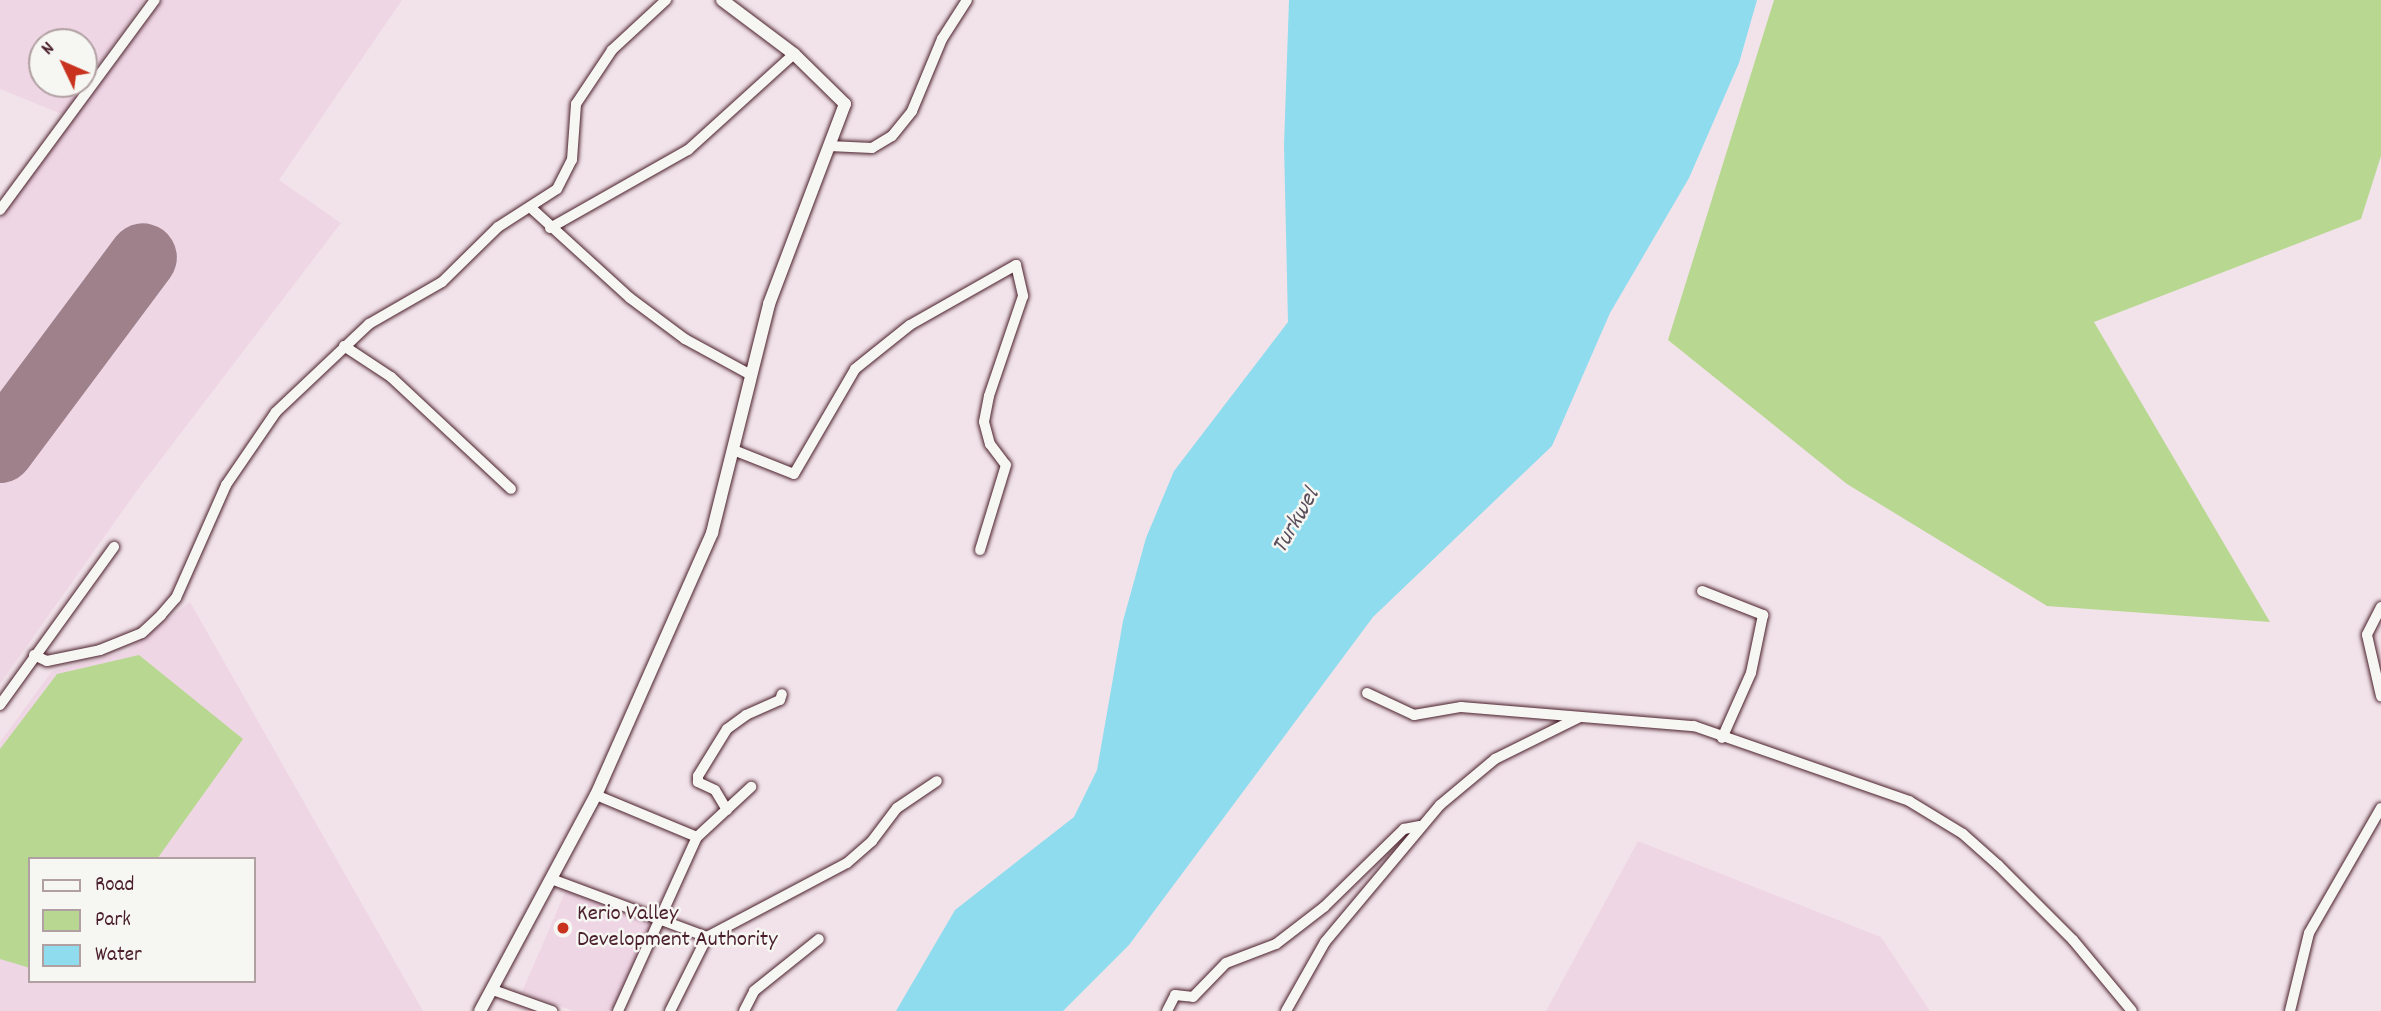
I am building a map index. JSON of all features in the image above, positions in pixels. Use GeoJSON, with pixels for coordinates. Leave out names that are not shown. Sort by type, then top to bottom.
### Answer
{"type":"FeatureCollection","features":[{"type":"Feature","properties":{"kind":"street"},"geometry":{"type":"LineString","coordinates":[[0,210],[155,0]]}},
{"type":"Feature","properties":{"kind":"street"},"geometry":{"type":"LineString","coordinates":[[34,655],[47,661],[100,650],[142,633],[153,623],[176,598],[239,463],[276,412],[344,346],[385,311],[442,282],[498,227],[530,207],[565,179],[572,160],[576,104],[603,60],[666,0]]}},
{"type":"Feature","properties":{"kind":"street"},"geometry":{"type":"LineString","coordinates":[[480,1011],[554,880],[596,795],[712,533],[736,451],[749,374],[769,304],[845,104],[794,54],[722,0]]}},
{"type":"Feature","properties":{"kind":"street"},"geometry":{"type":"LineString","coordinates":[[829,146],[872,148],[892,136],[912,111],[943,39],[967,0]]}},
{"type":"Feature","properties":{"kind":"street"},"geometry":{"type":"LineString","coordinates":[[550,228],[688,150],[794,54]]}},
{"type":"Feature","properties":{"kind":"street"},"geometry":{"type":"LineString","coordinates":[[530,207],[609,282],[685,339],[749,374]]}},
{"type":"Feature","properties":{"kind":"street"},"geometry":{"type":"LineString","coordinates":[[736,451],[794,474],[855,369],[910,324],[1016,265],[1023,296],[989,396],[984,422],[990,444],[1006,465],[980,550]]}},
{"type":"Feature","properties":{"kind":"street"},"geometry":{"type":"LineString","coordinates":[[344,346],[391,377],[511,489]]}},
{"type":"Feature","properties":{"kind":"street"},"geometry":{"type":"LineString","coordinates":[[0,705],[114,547]]}},
{"type":"Feature","properties":{"kind":"street"},"geometry":{"type":"LineString","coordinates":[[1702,591],[1763,615],[1751,673],[1722,738]]}},
{"type":"Feature","properties":{"kind":"street"},"geometry":{"type":"LineString","coordinates":[[2381,607],[2367,635],[2381,696]]}},
{"type":"Feature","properties":{"kind":"street"},"geometry":{"type":"LineString","coordinates":[[1367,693],[1414,715],[1461,707],[1694,726],[1722,738],[1909,801],[1963,834],[2073,940],[2132,1011]]}},
{"type":"Feature","properties":{"kind":"street"},"geometry":{"type":"LineString","coordinates":[[727,810],[715,790],[698,782],[698,776],[727,729],[780,700],[782,694]]}},
{"type":"Feature","properties":{"kind":"street"},"geometry":{"type":"LineString","coordinates":[[1286,1011],[1325,942],[1420,826],[1495,759],[1578,718]]}},
{"type":"Feature","properties":{"kind":"street"},"geometry":{"type":"LineString","coordinates":[[670,1011],[707,937],[847,863],[872,841],[897,808],[937,781]]}},
{"type":"Feature","properties":{"kind":"street"},"geometry":{"type":"LineString","coordinates":[[618,1011],[697,837],[751,788]]}},
{"type":"Feature","properties":{"kind":"street"},"geometry":{"type":"LineString","coordinates":[[596,795],[697,837]]}},
{"type":"Feature","properties":{"kind":"street"},"geometry":{"type":"LineString","coordinates":[[2290,1011],[2309,933],[2381,808]]}},
{"type":"Feature","properties":{"kind":"street"},"geometry":{"type":"LineString","coordinates":[[1167,1011],[1175,995],[1193,997],[1226,963],[1276,944],[1296,924],[1324,906],[1405,829],[1420,826]]}},
{"type":"Feature","properties":{"kind":"street"},"geometry":{"type":"LineString","coordinates":[[554,880],[707,937]]}},
{"type":"Feature","properties":{"kind":"street"},"geometry":{"type":"LineString","coordinates":[[744,1011],[754,991],[819,939]]}},
{"type":"Feature","properties":{"kind":"street"},"geometry":{"type":"LineString","coordinates":[[493,990],[552,1011]]}},
{"type":"Feature","properties":{"kind":"shaded area"},"geometry":{"type":"Polygon","coordinates":[[[0,0],[144,0],[98,66],[98,28],[28,28],[28,98],[76,98],[64,115],[0,89],[0,0]]]}},
{"type":"Feature","properties":{"kind":"shaded area"},"geometry":{"type":"Polygon","coordinates":[[[163,0],[402,0],[279,180],[341,223],[136,492],[0,684],[0,218],[90,98],[98,98],[98,87],[163,0]]]}},
{"type":"Feature","properties":{"kind":"shaded area"},"geometry":{"type":"Polygon","coordinates":[[[190,602],[423,1011],[0,1011],[0,742],[52,671],[127,651],[190,602]]]}},
{"type":"Feature","properties":{"kind":"shaded area"},"geometry":{"type":"Polygon","coordinates":[[[1638,841],[1881,937],[1930,1011],[1546,1011],[1638,841]]]}},
{"type":"Feature","properties":{"kind":"shaded area"},"geometry":{"type":"Polygon","coordinates":[[[566,890],[656,922],[615,1011],[573,1011],[522,992],[566,890]]]}},
{"type":"Feature","properties":{"kind":"green space"},"geometry":{"type":"Polygon","coordinates":[[[1774,0],[2381,0],[2381,156],[2361,219],[2094,322],[2270,622],[2047,606],[1847,484],[1668,340],[1774,0]]]}},
{"type":"Feature","properties":{"kind":"green space"},"geometry":{"type":"Polygon","coordinates":[[[139,655],[243,739],[158,857],[28,857],[28,967],[0,959],[0,749],[57,674],[139,655]]]}},
{"type":"Feature","properties":{"kind":"water","name":"Turkwel"},"geometry":{"type":"Polygon","coordinates":[[[1289,0],[1757,0],[1739,63],[1689,178],[1610,313],[1552,446],[1373,617],[1129,945],[1063,1011],[896,1011],[955,910],[1074,817],[1097,770],[1123,621],[1146,538],[1174,471],[1288,322],[1284,145],[1289,0]]]}},
{"type":"Feature","properties":{"kind":"runway"},"geometry":{"type":"LineString","coordinates":[[0,449],[143,257]]}},
{"type":"Feature","properties":{"kind":"place","name":"Kerio Valley Development Authority"},"geometry":{"type":"Point","coordinates":[563,928]}}]}
